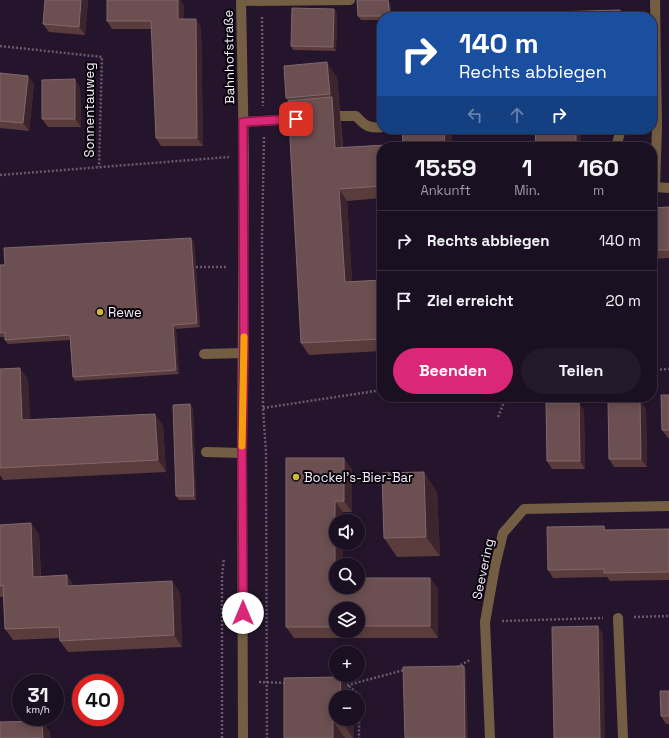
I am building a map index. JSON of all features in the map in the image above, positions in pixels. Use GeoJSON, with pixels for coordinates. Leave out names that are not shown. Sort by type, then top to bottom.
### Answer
{"type":"FeatureCollection","features":[{"type":"Feature","properties":{"kind":"street"},"geometry":{"type":"LineString","coordinates":[[241,0],[350,0]]}},
{"type":"Feature","properties":{"kind":"street","name":"Bahnhofstraße"},"geometry":{"type":"LineString","coordinates":[[241,0],[244,156],[244,353],[242,452],[243,738]]}},
{"type":"Feature","properties":{"kind":"street"},"geometry":{"type":"LineString","coordinates":[[655,0],[655,12]]}},
{"type":"Feature","properties":{"kind":"street"},"geometry":{"type":"LineString","coordinates":[[340,116],[356,116],[362,124],[377,128]]}},
{"type":"Feature","properties":{"kind":"street"},"geometry":{"type":"LineString","coordinates":[[243,122],[296,119]]}},
{"type":"Feature","properties":{"kind":"street"},"geometry":{"type":"LineString","coordinates":[[657,187],[669,188]]}},
{"type":"Feature","properties":{"kind":"street"},"geometry":{"type":"LineString","coordinates":[[204,354],[244,353]]}},
{"type":"Feature","properties":{"kind":"street"},"geometry":{"type":"LineString","coordinates":[[206,452],[242,452]]}},
{"type":"Feature","properties":{"kind":"street","name":"Seevering"},"geometry":{"type":"LineString","coordinates":[[490,738],[485,622],[495,566],[504,533],[524,509],[669,506]]}},
{"type":"Feature","properties":{"kind":"street"},"geometry":{"type":"LineString","coordinates":[[618,618],[623,738]]}},
{"type":"Feature","properties":{"kind":"path"},"geometry":{"type":"LineString","coordinates":[[262,1],[264,162],[262,246],[263,408],[266,452],[267,738]]}},
{"type":"Feature","properties":{"kind":"path","name":"Sonnentauweg"},"geometry":{"type":"LineString","coordinates":[[0,46],[102,58],[99,167]]}},
{"type":"Feature","properties":{"kind":"path"},"geometry":{"type":"LineString","coordinates":[[0,175],[244,156]]}},
{"type":"Feature","properties":{"kind":"path"},"geometry":{"type":"LineString","coordinates":[[196,267],[244,267]]}},
{"type":"Feature","properties":{"kind":"path"},"geometry":{"type":"LineString","coordinates":[[657,370],[669,369]]}},
{"type":"Feature","properties":{"kind":"path"},"geometry":{"type":"LineString","coordinates":[[263,408],[377,391]]}},
{"type":"Feature","properties":{"kind":"path"},"geometry":{"type":"LineString","coordinates":[[498,417],[504,402]]}},
{"type":"Feature","properties":{"kind":"path"},"geometry":{"type":"LineString","coordinates":[[222,738],[222,576],[225,554],[243,535]]}},
{"type":"Feature","properties":{"kind":"path"},"geometry":{"type":"LineString","coordinates":[[485,622],[669,616]]}},
{"type":"Feature","properties":{"kind":"path"},"geometry":{"type":"LineString","coordinates":[[457,668],[487,651]]}},
{"type":"Feature","properties":{"kind":"path"},"geometry":{"type":"LineString","coordinates":[[341,685],[348,685],[404,670],[412,670]]}},
{"type":"Feature","properties":{"kind":"path"},"geometry":{"type":"LineString","coordinates":[[243,681],[290,683]]}},
{"type":"Feature","properties":{"kind":"path"},"geometry":{"type":"LineString","coordinates":[[348,685],[359,695],[360,738]]}},
{"type":"Feature","properties":{"kind":"building"},"geometry":{"type":"Polygon","coordinates":[[[45,0],[81,0],[79,27],[43,24],[45,0]]]}},
{"type":"Feature","properties":{"kind":"building"},"geometry":{"type":"Polygon","coordinates":[[[107,0],[178,0],[178,19],[196,19],[197,138],[156,138],[151,21],[107,21],[107,0]]]}},
{"type":"Feature","properties":{"kind":"building"},"geometry":{"type":"Polygon","coordinates":[[[357,0],[388,0],[390,12],[377,12],[377,16],[358,16],[357,0]]]}},
{"type":"Feature","properties":{"kind":"building"},"geometry":{"type":"Polygon","coordinates":[[[292,8],[334,9],[333,47],[291,46],[292,8]]]}},
{"type":"Feature","properties":{"kind":"building"},"geometry":{"type":"Polygon","coordinates":[[[620,10],[620,12],[554,12],[620,10]]]}},
{"type":"Feature","properties":{"kind":"building"},"geometry":{"type":"Polygon","coordinates":[[[327,62],[330,94],[286,98],[284,66],[327,62]]]}},
{"type":"Feature","properties":{"kind":"building"},"geometry":{"type":"Polygon","coordinates":[[[0,73],[28,76],[23,123],[0,121],[0,73]]]}},
{"type":"Feature","properties":{"kind":"building"},"geometry":{"type":"Polygon","coordinates":[[[75,79],[75,119],[42,119],[42,80],[75,79]]]}},
{"type":"Feature","properties":{"kind":"building"},"geometry":{"type":"Polygon","coordinates":[[[332,97],[335,148],[377,146],[377,186],[339,189],[345,282],[377,280],[377,339],[301,343],[288,101],[332,97]]]}},
{"type":"Feature","properties":{"kind":"building"},"geometry":{"type":"Polygon","coordinates":[[[402,134],[444,134],[445,142],[403,142],[402,134]]]}},
{"type":"Feature","properties":{"kind":"building"},"geometry":{"type":"Polygon","coordinates":[[[535,134],[576,134],[576,142],[536,142],[535,134]]]}},
{"type":"Feature","properties":{"kind":"building"},"geometry":{"type":"Polygon","coordinates":[[[669,207],[669,250],[657,250],[657,208],[669,207]]]}},
{"type":"Feature","properties":{"kind":"building","name":"Rewe"},"geometry":{"type":"Polygon","coordinates":[[[191,238],[197,323],[173,325],[176,370],[73,377],[70,335],[5,340],[5,332],[0,333],[0,265],[5,265],[4,248],[191,238]]]}},
{"type":"Feature","properties":{"kind":"building"},"geometry":{"type":"Polygon","coordinates":[[[20,368],[22,420],[155,414],[158,460],[0,468],[0,369],[20,368]]]}},
{"type":"Feature","properties":{"kind":"building"},"geometry":{"type":"Polygon","coordinates":[[[661,395],[669,395],[669,430],[662,430],[661,395]]]}},
{"type":"Feature","properties":{"kind":"building"},"geometry":{"type":"Polygon","coordinates":[[[608,402],[640,402],[641,459],[609,459],[608,402]]]}},
{"type":"Feature","properties":{"kind":"building"},"geometry":{"type":"Polygon","coordinates":[[[546,403],[579,403],[580,461],[547,461],[546,403]]]}},
{"type":"Feature","properties":{"kind":"building"},"geometry":{"type":"Polygon","coordinates":[[[190,404],[194,496],[176,496],[173,405],[190,404]]]}},
{"type":"Feature","properties":{"kind":"building"},"geometry":{"type":"Polygon","coordinates":[[[286,458],[344,458],[344,501],[335,501],[335,514],[329,514],[329,550],[335,550],[335,558],[329,558],[329,594],[365,594],[365,578],[430,578],[430,626],[365,626],[365,602],[329,602],[329,627],[286,627],[286,458]]]}},
{"type":"Feature","properties":{"kind":"building"},"geometry":{"type":"Polygon","coordinates":[[[424,472],[426,537],[384,538],[382,473],[424,472]]]}},
{"type":"Feature","properties":{"kind":"building"},"geometry":{"type":"Polygon","coordinates":[[[31,523],[33,577],[67,575],[67,586],[172,581],[174,635],[60,641],[59,627],[5,629],[3,585],[0,586],[0,525],[31,523]]]}},
{"type":"Feature","properties":{"kind":"building"},"geometry":{"type":"Polygon","coordinates":[[[604,526],[604,530],[669,529],[669,572],[604,573],[604,569],[548,570],[547,527],[604,526]]]}},
{"type":"Feature","properties":{"kind":"building"},"geometry":{"type":"Polygon","coordinates":[[[598,626],[600,738],[554,738],[552,627],[598,626]]]}},
{"type":"Feature","properties":{"kind":"building"},"geometry":{"type":"Polygon","coordinates":[[[464,666],[465,738],[405,738],[403,667],[464,666]]]}},
{"type":"Feature","properties":{"kind":"building"},"geometry":{"type":"Polygon","coordinates":[[[329,677],[329,682],[340,682],[341,690],[329,690],[329,726],[333,726],[333,738],[284,738],[284,678],[329,677]]]}},
{"type":"Feature","properties":{"kind":"building"},"geometry":{"type":"Polygon","coordinates":[[[660,691],[669,691],[669,716],[661,716],[660,691]]]}},
{"type":"Feature","properties":{"kind":"building"},"geometry":{"type":"Polygon","coordinates":[[[0,722],[12,722],[12,726],[42,726],[43,738],[0,738],[0,722]]]}},
{"type":"Feature","properties":{"kind":"slow traffic"},"geometry":{"type":"LineString","coordinates":[[242,446],[244,337]]}},
{"type":"Feature","properties":{"kind":"place","name":"Rewe"},"geometry":{"type":"Point","coordinates":[100,312]}},
{"type":"Feature","properties":{"kind":"place","name":"Bockel's-Bier-Bar"},"geometry":{"type":"Point","coordinates":[296,477]}},
{"type":"Feature","properties":{"kind":"route"},"geometry":{"type":"LineString","coordinates":[[243,613],[243,122],[296,119]]}}]}
